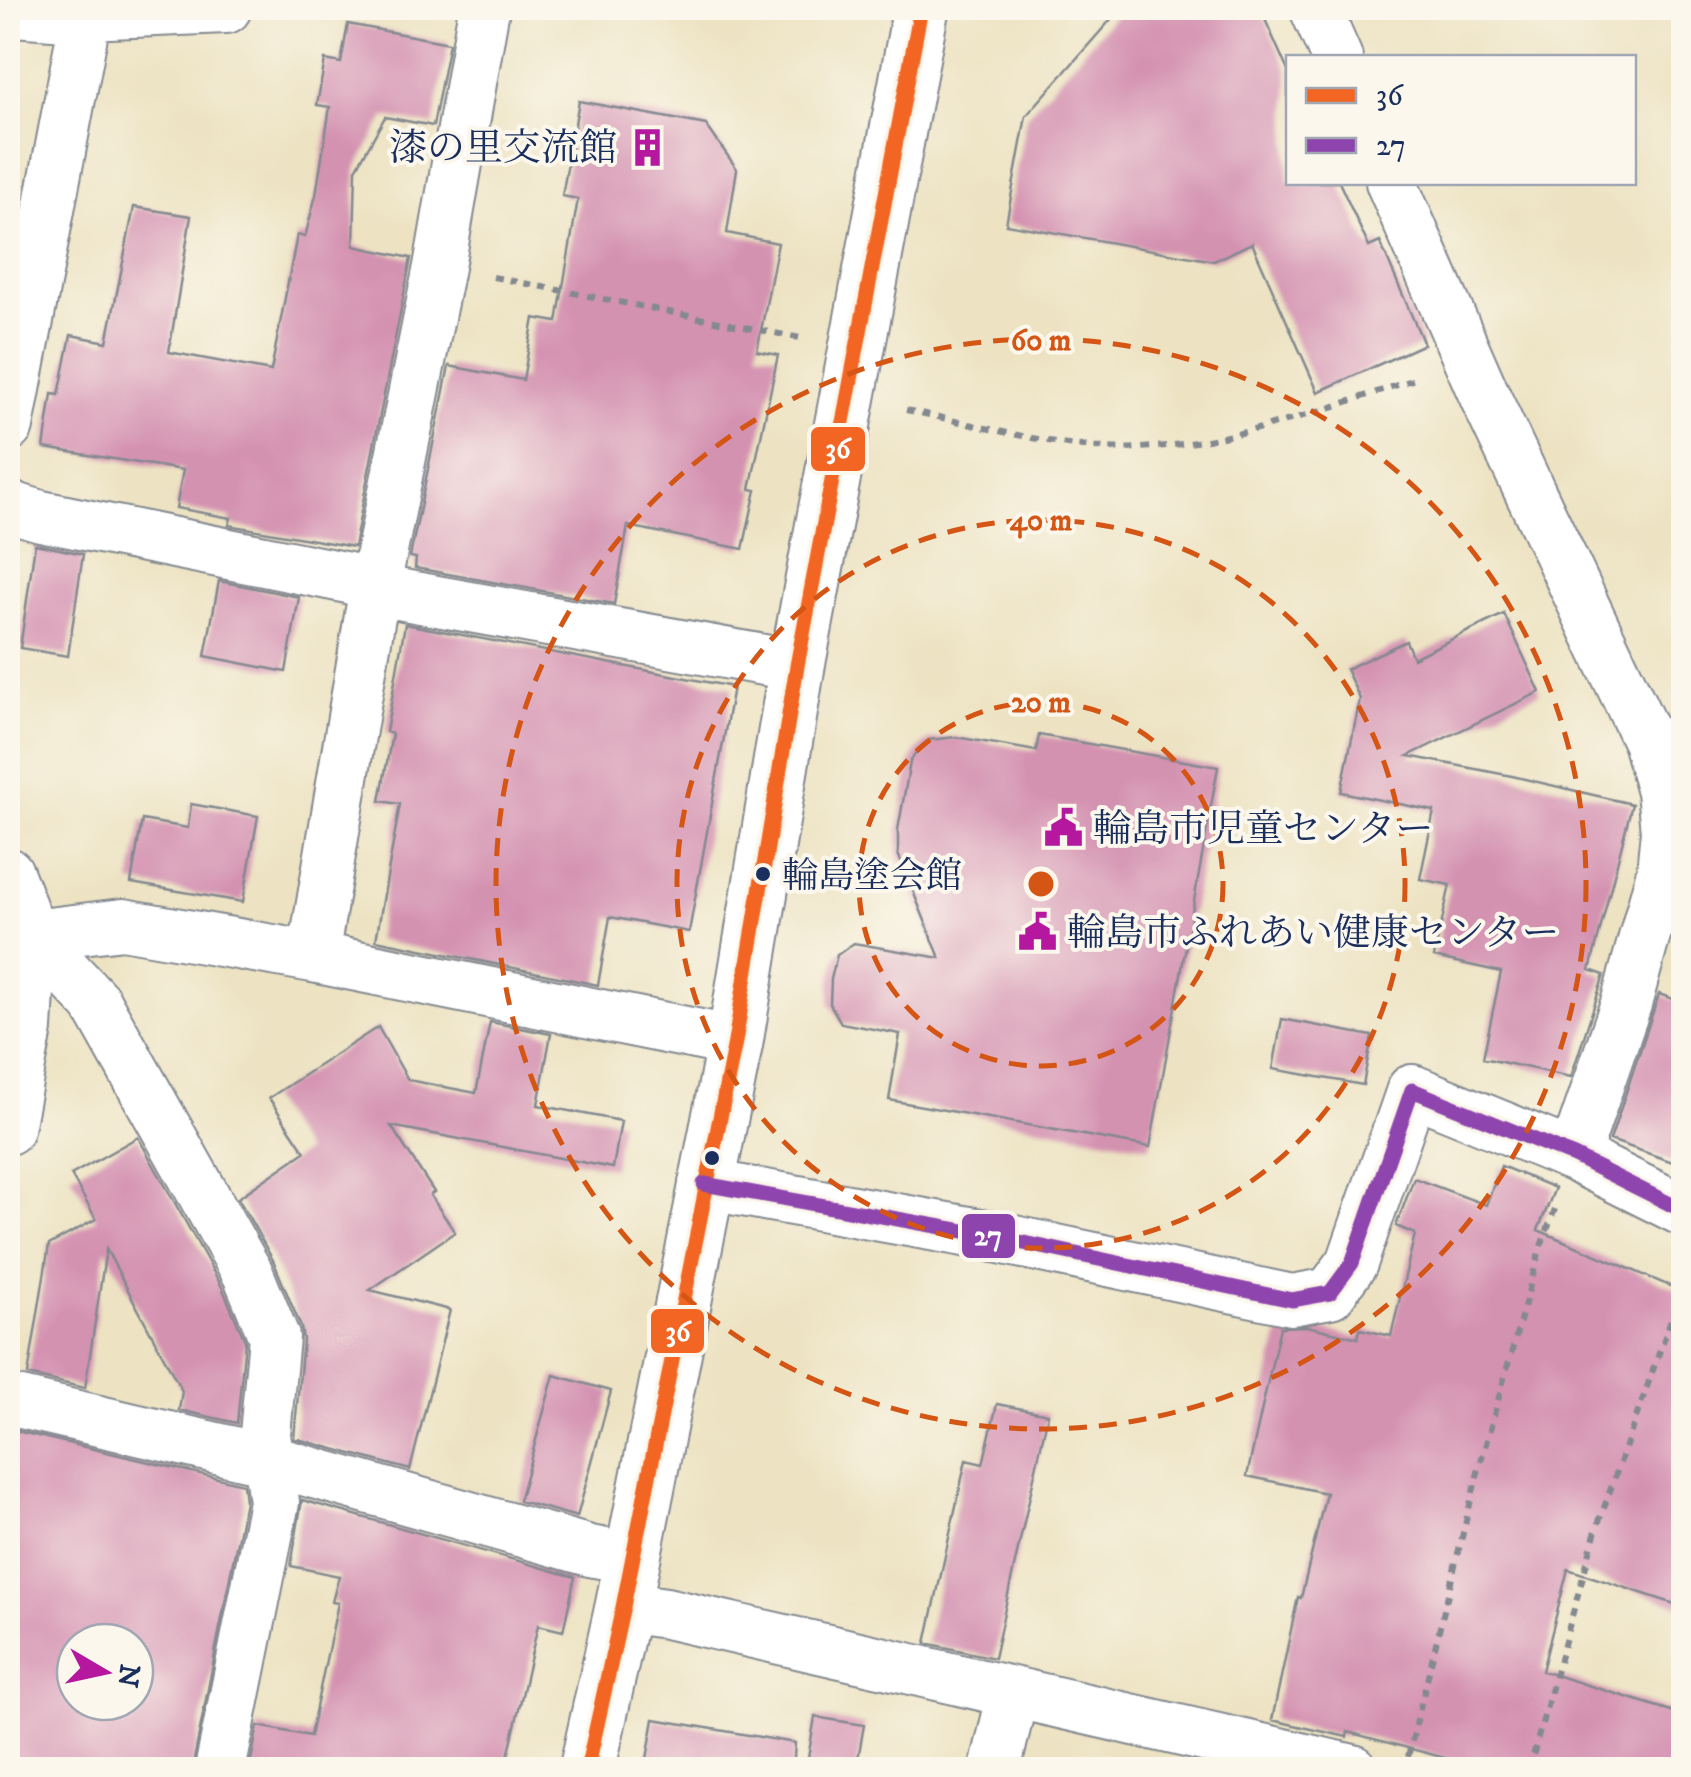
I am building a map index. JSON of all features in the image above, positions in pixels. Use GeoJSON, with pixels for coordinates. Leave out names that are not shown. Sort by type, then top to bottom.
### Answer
{"type":"FeatureCollection","features":[{"type":"Feature","properties":{"kind":"main road"},"geometry":{"type":"LineString","coordinates":[[8,8],[86,14]]}},
{"type":"Feature","properties":{"kind":"main road"},"geometry":{"type":"LineString","coordinates":[[586,1770],[628,1583],[735,1042],[798,666],[921,8]]}},
{"type":"Feature","properties":{"kind":"street"},"geometry":{"type":"LineString","coordinates":[[8,426],[86,14],[226,8]]}},
{"type":"Feature","properties":{"kind":"street"},"geometry":{"type":"LineString","coordinates":[[313,957],[375,586],[439,266],[484,8]]}},
{"type":"Feature","properties":{"kind":"street"},"geometry":{"type":"LineString","coordinates":[[1315,8],[1336,55]]}},
{"type":"Feature","properties":{"kind":"street"},"geometry":{"type":"LineString","coordinates":[[1391,185],[1648,741],[1662,791],[1666,831],[1662,872],[1626,1004],[1574,1156]]}},
{"type":"Feature","properties":{"kind":"street"},"geometry":{"type":"LineString","coordinates":[[8,506],[348,578],[398,594],[798,666]]}},
{"type":"Feature","properties":{"kind":"street"},"geometry":{"type":"LineString","coordinates":[[8,873],[32,934],[96,1004],[248,1274],[274,1337],[265,1434],[274,1502],[220,1770]]}},
{"type":"Feature","properties":{"kind":"street"},"geometry":{"type":"LineString","coordinates":[[32,934],[123,924],[313,957],[735,1042]]}},
{"type":"Feature","properties":{"kind":"street"},"geometry":{"type":"LineString","coordinates":[[8,1129],[27,1029],[32,934]]}},
{"type":"Feature","properties":{"kind":"street"},"geometry":{"type":"LineString","coordinates":[[704,1184],[986,1235],[1292,1300],[1330,1294],[1352,1264],[1412,1090],[1574,1156],[1684,1211]]}},
{"type":"Feature","properties":{"kind":"street"},"geometry":{"type":"LineString","coordinates":[[8,1400],[268,1460],[590,1551],[666,1614],[1353,1770]]}},
{"type":"Feature","properties":{"kind":"street"},"geometry":{"type":"LineString","coordinates":[[995,1770],[1012,1693]]}},
{"type":"Feature","properties":{"kind":"path"},"geometry":{"type":"LineString","coordinates":[[439,266],[801,338]]}},
{"type":"Feature","properties":{"kind":"path"},"geometry":{"type":"LineString","coordinates":[[904,410],[1070,443],[1137,449],[1228,436],[1316,413],[1469,360]]}},
{"type":"Feature","properties":{"kind":"path"},"geometry":{"type":"LineString","coordinates":[[1405,1770],[1488,1437],[1541,1246],[1574,1156]]}},
{"type":"Feature","properties":{"kind":"path"},"geometry":{"type":"LineString","coordinates":[[1529,1770],[1596,1530],[1684,1282]]}},
{"type":"Feature","properties":{"kind":"building"},"geometry":{"type":"Polygon","coordinates":[[[1121,8],[1260,8],[1286,66],[1286,185],[1340,185],[1369,247],[1380,242],[1424,344],[1318,392],[1252,243],[1214,261],[1006,224],[1026,116],[1121,8]]]}},
{"type":"Feature","properties":{"kind":"building"},"geometry":{"type":"Polygon","coordinates":[[[348,24],[449,43],[433,126],[385,117],[356,169],[354,246],[411,258],[354,547],[229,525],[231,518],[176,508],[183,470],[44,448],[52,394],[59,395],[71,335],[107,342],[134,207],[191,216],[169,352],[271,371],[297,235],[305,237],[316,195],[330,107],[317,105],[325,60],[341,63],[348,24]]]}},
{"type":"Feature","properties":{"kind":"building"},"geometry":{"type":"Polygon","coordinates":[[[579,101],[706,125],[737,169],[727,233],[778,243],[757,351],[778,355],[750,489],[756,490],[743,549],[628,526],[614,604],[415,568],[416,558],[410,557],[449,366],[523,380],[534,318],[557,322],[578,199],[562,196],[579,101]]]}},
{"type":"Feature","properties":{"kind":"building"},"geometry":{"type":"Polygon","coordinates":[[[35,544],[83,554],[68,656],[20,648],[35,544]]]}},
{"type":"Feature","properties":{"kind":"building"},"geometry":{"type":"Polygon","coordinates":[[[219,581],[299,597],[286,672],[205,656],[219,581]]]}},
{"type":"Feature","properties":{"kind":"building"},"geometry":{"type":"Polygon","coordinates":[[[1504,614],[1540,692],[1408,756],[1632,804],[1590,970],[1604,975],[1571,1077],[1483,1058],[1501,972],[1434,957],[1450,885],[1420,879],[1434,811],[1341,792],[1360,699],[1346,669],[1406,641],[1413,658],[1504,614]]]}},
{"type":"Feature","properties":{"kind":"building"},"geometry":{"type":"Polygon","coordinates":[[[405,624],[733,687],[689,932],[610,917],[598,985],[376,940],[400,804],[380,801],[392,734],[386,732],[405,624]]]}},
{"type":"Feature","properties":{"kind":"building"},"geometry":{"type":"Polygon","coordinates":[[[1039,735],[1218,767],[1150,1147],[889,1100],[900,1034],[841,1023],[830,1004],[837,955],[854,943],[940,958],[898,854],[898,830],[910,762],[917,750],[929,740],[956,737],[1036,751],[1039,735]]]}},
{"type":"Feature","properties":{"kind":"building"},"geometry":{"type":"Polygon","coordinates":[[[191,804],[258,816],[243,902],[131,883],[142,820],[188,828],[191,804]]]}},
{"type":"Feature","properties":{"kind":"building"},"geometry":{"type":"Polygon","coordinates":[[[1659,994],[1684,1003],[1684,1166],[1610,1140],[1659,994]]]}},
{"type":"Feature","properties":{"kind":"building"},"geometry":{"type":"Polygon","coordinates":[[[1282,1019],[1372,1036],[1363,1085],[1273,1069],[1282,1019]]]}},
{"type":"Feature","properties":{"kind":"building"},"geometry":{"type":"Polygon","coordinates":[[[490,1022],[551,1034],[538,1105],[621,1121],[613,1168],[391,1126],[455,1232],[370,1290],[450,1310],[410,1470],[294,1438],[301,1327],[273,1260],[238,1198],[305,1152],[269,1098],[378,1027],[408,1080],[476,1093],[490,1022]]]}},
{"type":"Feature","properties":{"kind":"building"},"geometry":{"type":"Polygon","coordinates":[[[138,1137],[222,1287],[245,1341],[237,1423],[179,1410],[182,1391],[106,1249],[85,1388],[28,1375],[49,1245],[96,1219],[71,1175],[138,1137]]]}},
{"type":"Feature","properties":{"kind":"building"},"geometry":{"type":"Polygon","coordinates":[[[1501,1166],[1555,1188],[1538,1230],[1684,1292],[1684,1607],[1568,1569],[1542,1671],[1684,1715],[1684,1770],[1490,1770],[1348,1732],[1347,1737],[1272,1720],[1298,1597],[1301,1598],[1326,1493],[1247,1476],[1280,1327],[1307,1326],[1358,1338],[1360,1329],[1391,1336],[1415,1234],[1396,1226],[1414,1178],[1486,1205],[1501,1166]]]}},
{"type":"Feature","properties":{"kind":"building"},"geometry":{"type":"Polygon","coordinates":[[[554,1375],[611,1391],[577,1517],[519,1501],[554,1375]]]}},
{"type":"Feature","properties":{"kind":"building"},"geometry":{"type":"Polygon","coordinates":[[[997,1404],[1048,1414],[994,1658],[926,1643],[966,1460],[983,1464],[997,1404]]]}},
{"type":"Feature","properties":{"kind":"building"},"geometry":{"type":"Polygon","coordinates":[[[8,1429],[243,1484],[245,1501],[192,1770],[8,1770],[8,1429]]]}},
{"type":"Feature","properties":{"kind":"building"},"geometry":{"type":"Polygon","coordinates":[[[302,1500],[575,1577],[563,1631],[538,1625],[505,1770],[249,1770],[258,1726],[310,1736],[338,1603],[332,1602],[339,1576],[291,1566],[302,1500]]]}},
{"type":"Feature","properties":{"kind":"building"},"geometry":{"type":"Polygon","coordinates":[[[815,1717],[864,1725],[856,1770],[806,1770],[815,1717]]]}},
{"type":"Feature","properties":{"kind":"building"},"geometry":{"type":"Polygon","coordinates":[[[654,1719],[795,1743],[793,1770],[645,1770],[654,1719]]]}},
{"type":"Feature","properties":{"kind":"transit line","name":"36"},"geometry":{"type":"LineString","coordinates":[[587,1770],[735,1042],[797,666],[921,8]]}},
{"type":"Feature","properties":{"kind":"transit line","name":"27"},"geometry":{"type":"LineString","coordinates":[[704,1184],[986,1235],[1292,1300],[1330,1293],[1352,1263],[1412,1090],[1574,1156],[1684,1211]]}},
{"type":"Feature","properties":{"kind":"place","name":"漆の里交流館"},"geometry":{"type":"Point","coordinates":[647,147]}},
{"type":"Feature","properties":{"kind":"place","name":"輪島市児童センター"},"geometry":{"type":"Point","coordinates":[1063,828]}},
{"type":"Feature","properties":{"kind":"place","name":"輪島塗会館"},"geometry":{"type":"Point","coordinates":[763,874]}},
{"type":"Feature","properties":{"kind":"place","name":"輪島市ふれあい健康センター"},"geometry":{"type":"Point","coordinates":[1037,932]}}]}
